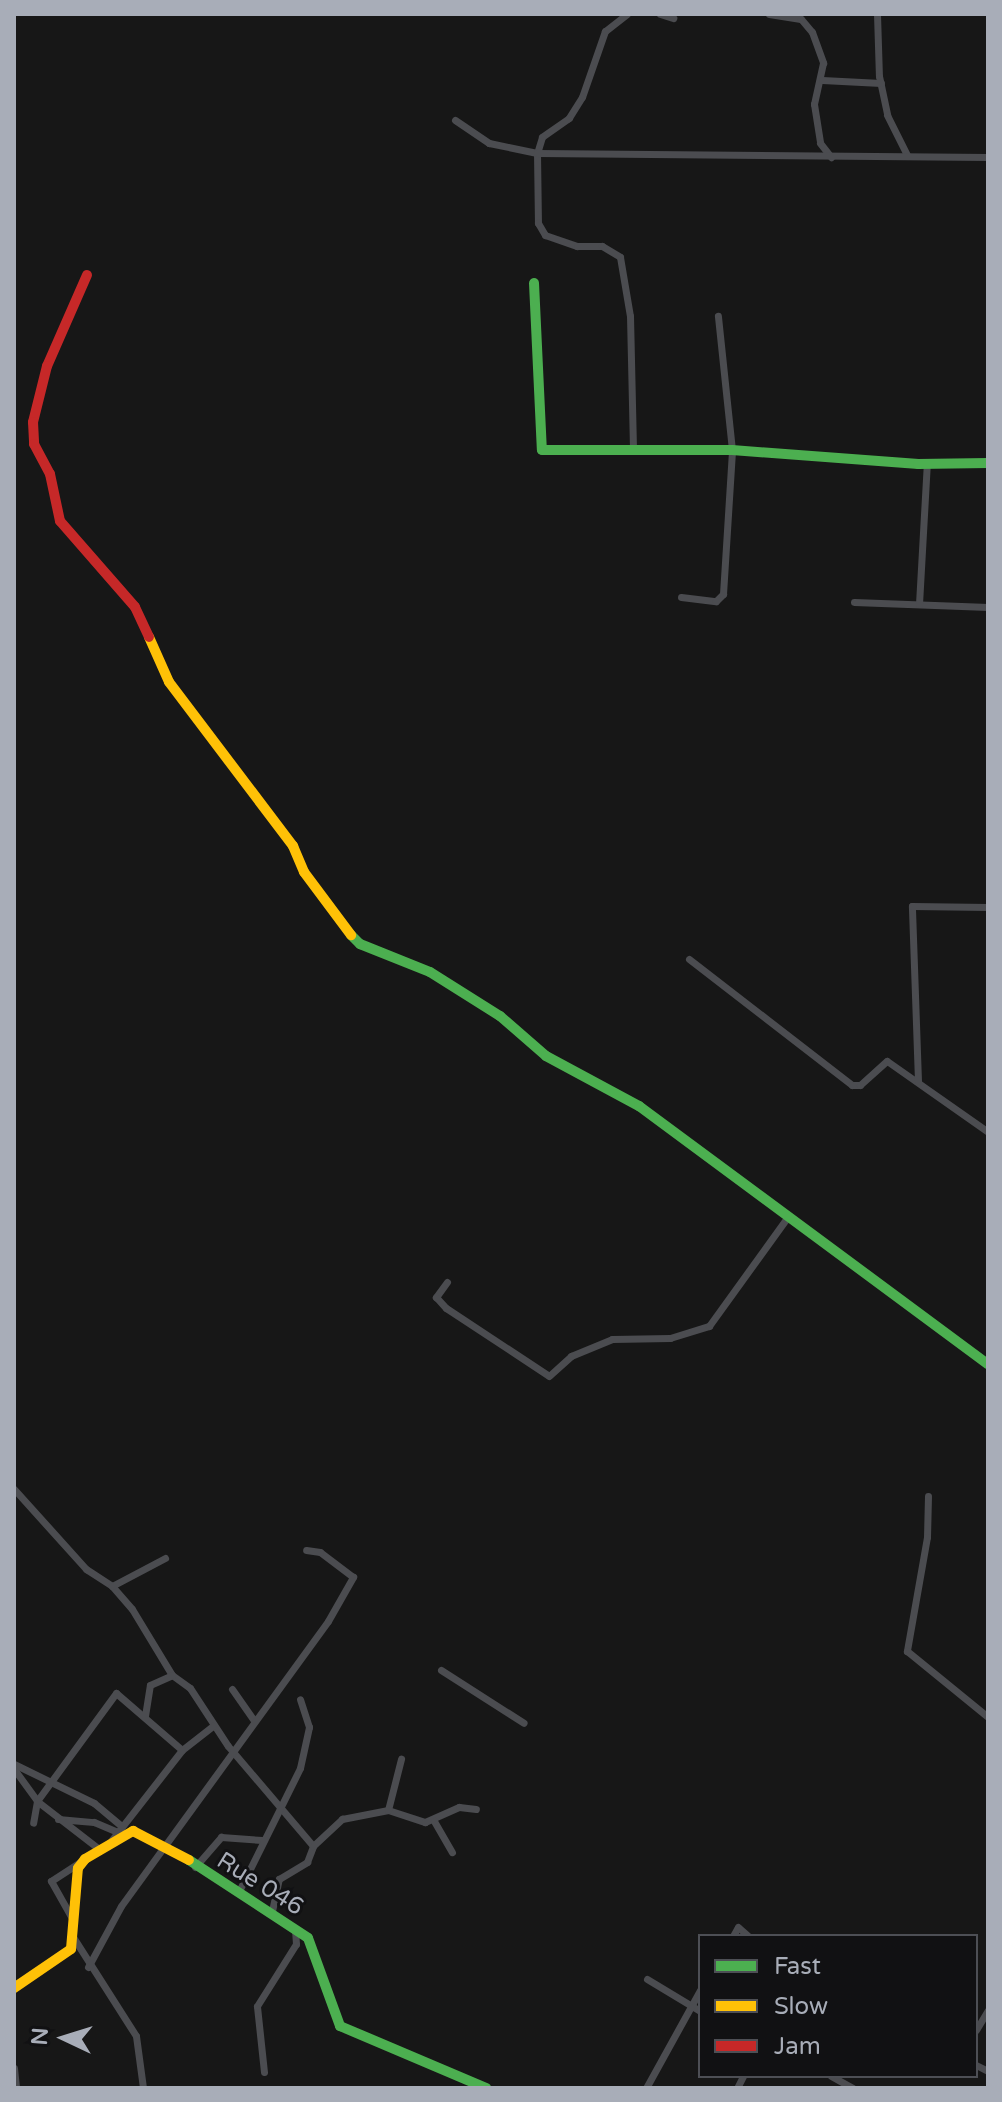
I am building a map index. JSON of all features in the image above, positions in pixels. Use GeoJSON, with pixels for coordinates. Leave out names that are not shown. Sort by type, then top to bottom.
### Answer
{"type":"FeatureCollection","features":[{"type":"Feature","properties":{"kind":"street"},"geometry":{"type":"LineString","coordinates":[[660,14],[673,18]]}},
{"type":"Feature","properties":{"kind":"street"},"geometry":{"type":"LineString","coordinates":[[769,14],[801,19],[812,32],[822,80],[814,104],[820,143],[831,157]]}},
{"type":"Feature","properties":{"kind":"street"},"geometry":{"type":"LineString","coordinates":[[877,14],[881,83],[887,115],[907,155]]}},
{"type":"Feature","properties":{"kind":"street"},"geometry":{"type":"LineString","coordinates":[[622,16],[605,31],[576,107],[542,137],[537,153],[538,223],[545,235],[577,246],[602,246],[620,257],[630,316],[633,450]]}},
{"type":"Feature","properties":{"kind":"street"},"geometry":{"type":"LineString","coordinates":[[822,80],[881,83]]}},
{"type":"Feature","properties":{"kind":"street"},"geometry":{"type":"LineString","coordinates":[[455,120],[489,143],[537,153],[988,157]]}},
{"type":"Feature","properties":{"kind":"street"},"geometry":{"type":"LineString","coordinates":[[87,275],[47,366],[33,422],[34,444],[50,474],[60,521],[135,607],[169,682],[293,846],[326,906],[360,944],[430,972],[500,1016],[546,1056],[639,1106],[988,1364]]}},
{"type":"Feature","properties":{"kind":"street"},"geometry":{"type":"LineString","coordinates":[[534,283],[542,450],[732,450],[927,463],[988,463]]}},
{"type":"Feature","properties":{"kind":"street"},"geometry":{"type":"LineString","coordinates":[[681,597],[716,601],[723,594],[732,450],[718,316]]}},
{"type":"Feature","properties":{"kind":"street"},"geometry":{"type":"LineString","coordinates":[[919,604],[927,463]]}},
{"type":"Feature","properties":{"kind":"street"},"geometry":{"type":"LineString","coordinates":[[854,602],[988,607]]}},
{"type":"Feature","properties":{"kind":"street"},"geometry":{"type":"LineString","coordinates":[[918,1081],[912,906],[988,907]]}},
{"type":"Feature","properties":{"kind":"street"},"geometry":{"type":"LineString","coordinates":[[689,959],[852,1085],[860,1085],[887,1061],[988,1132]]}},
{"type":"Feature","properties":{"kind":"street"},"geometry":{"type":"LineString","coordinates":[[447,1282],[436,1297],[446,1308],[549,1376],[571,1356],[612,1339],[670,1338],[709,1326],[787,1218]]}},
{"type":"Feature","properties":{"kind":"street"},"geometry":{"type":"LineString","coordinates":[[14,1489],[86,1569],[112,1586],[172,1675],[190,1688],[213,1726],[313,1846]]}},
{"type":"Feature","properties":{"kind":"street"},"geometry":{"type":"LineString","coordinates":[[928,1496],[927,1537],[907,1651],[988,1717]]}},
{"type":"Feature","properties":{"kind":"street"},"geometry":{"type":"LineString","coordinates":[[88,1967],[121,1906],[232,1749],[328,1621],[353,1577],[320,1552],[306,1550]]}},
{"type":"Feature","properties":{"kind":"street"},"geometry":{"type":"LineString","coordinates":[[112,1586],[165,1558]]}},
{"type":"Feature","properties":{"kind":"street"},"geometry":{"type":"LineString","coordinates":[[441,1670],[524,1723]]}},
{"type":"Feature","properties":{"kind":"street"},"geometry":{"type":"LineString","coordinates":[[145,1716],[150,1685],[172,1675]]}},
{"type":"Feature","properties":{"kind":"street"},"geometry":{"type":"LineString","coordinates":[[232,1689],[251,1709],[254,1720]]}},
{"type":"Feature","properties":{"kind":"street"},"geometry":{"type":"LineString","coordinates":[[33,1823],[37,1801],[116,1693],[182,1750]]}},
{"type":"Feature","properties":{"kind":"street"},"geometry":{"type":"LineString","coordinates":[[239,1891],[262,1840],[281,1810],[309,1727],[300,1699]]}},
{"type":"Feature","properties":{"kind":"street"},"geometry":{"type":"LineString","coordinates":[[109,1843],[182,1750],[213,1726]]}},
{"type":"Feature","properties":{"kind":"street"},"geometry":{"type":"LineString","coordinates":[[388,1810],[401,1759]]}},
{"type":"Feature","properties":{"kind":"street"},"geometry":{"type":"LineString","coordinates":[[14,1766],[94,1803],[119,1829]]}},
{"type":"Feature","properties":{"kind":"street"},"geometry":{"type":"LineString","coordinates":[[14,1766],[37,1801],[99,1849]]}},
{"type":"Feature","properties":{"kind":"street"},"geometry":{"type":"LineString","coordinates":[[272,1911],[275,1885],[312,1856],[313,1846],[351,1815],[388,1810],[434,1821],[459,1807],[476,1809]]}},
{"type":"Feature","properties":{"kind":"street"},"geometry":{"type":"LineString","coordinates":[[57,1819],[94,1822],[119,1829]]}},
{"type":"Feature","properties":{"kind":"street"},"geometry":{"type":"LineString","coordinates":[[434,1821],[452,1852]]}},
{"type":"Feature","properties":{"kind":"street","name":"Rue 046"},"geometry":{"type":"LineString","coordinates":[[85,1859],[133,1831],[167,1845],[195,1867],[272,1911],[308,1938],[323,1970],[340,2026],[486,2088]]}},
{"type":"Feature","properties":{"kind":"street"},"geometry":{"type":"LineString","coordinates":[[195,1867],[221,1837],[262,1840]]}},
{"type":"Feature","properties":{"kind":"street"},"geometry":{"type":"LineString","coordinates":[[14,1988],[71,1949],[78,1868],[85,1859]]}},
{"type":"Feature","properties":{"kind":"street"},"geometry":{"type":"LineString","coordinates":[[73,1920],[51,1881],[85,1859]]}},
{"type":"Feature","properties":{"kind":"street"},"geometry":{"type":"LineString","coordinates":[[264,2072],[257,2006],[296,1944],[295,1927]]}},
{"type":"Feature","properties":{"kind":"street"},"geometry":{"type":"LineString","coordinates":[[73,1936],[88,1967],[136,2036],[143,2088]]}},
{"type":"Feature","properties":{"kind":"street"},"geometry":{"type":"LineString","coordinates":[[647,1979],[698,2010]]}},
{"type":"Feature","properties":{"kind":"street"},"geometry":{"type":"LineString","coordinates":[[646,2088],[698,1993]]}},
{"type":"Feature","properties":{"kind":"street"},"geometry":{"type":"LineString","coordinates":[[14,2068],[16,2088]]}},
{"type":"Feature","properties":{"kind":"street"},"geometry":{"type":"LineString","coordinates":[[834,2088],[835,2078],[853,2088]]}},
{"type":"Feature","properties":{"kind":"traffic: fast"},"geometry":{"type":"LineString","coordinates":[[534,283],[542,450],[732,450],[918,464],[988,463]]}},
{"type":"Feature","properties":{"kind":"traffic: fast"},"geometry":{"type":"LineString","coordinates":[[351,935],[360,944],[430,972],[500,1016],[546,1056],[639,1106],[988,1364]]}},
{"type":"Feature","properties":{"kind":"traffic: fast"},"geometry":{"type":"LineString","coordinates":[[189,1860],[308,1938],[340,2026],[486,2088]]}},
{"type":"Feature","properties":{"kind":"traffic: slow"},"geometry":{"type":"LineString","coordinates":[[149,637],[169,682],[293,846],[304,872],[351,935]]}},
{"type":"Feature","properties":{"kind":"traffic: slow"},"geometry":{"type":"LineString","coordinates":[[14,1988],[71,1949],[78,1868],[85,1859],[133,1831],[189,1860]]}},
{"type":"Feature","properties":{"kind":"traffic: jam"},"geometry":{"type":"LineString","coordinates":[[87,275],[47,366],[33,422],[34,444],[50,474],[60,521],[135,607],[149,637]]}}]}
